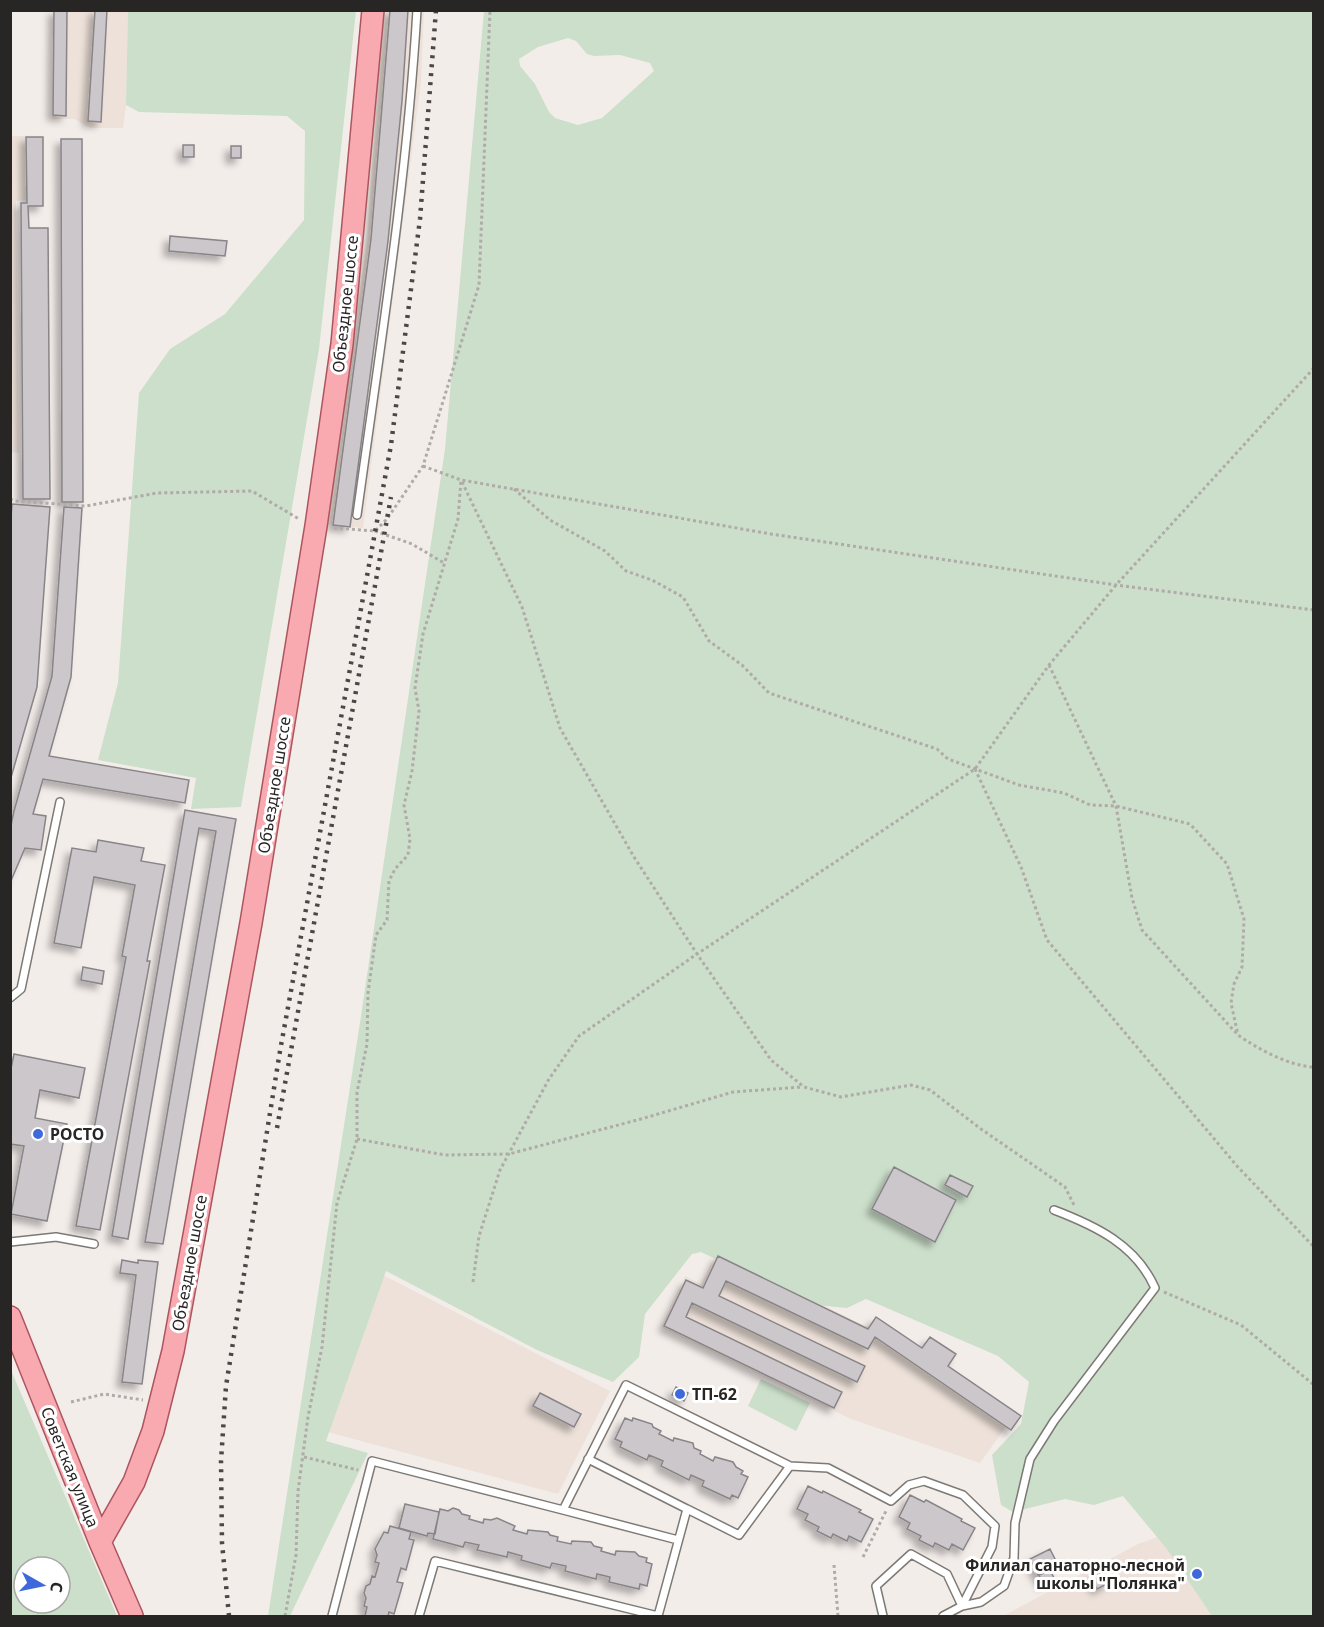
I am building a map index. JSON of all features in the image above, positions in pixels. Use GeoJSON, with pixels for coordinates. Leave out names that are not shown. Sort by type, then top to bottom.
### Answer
{"type":"FeatureCollection","features":[{"type":"Feature","properties":{"kind":"main road","name":"Объездное шоссе"},"geometry":{"type":"LineString","coordinates":[[100,1542],[134,1482],[153,1431],[172,1351],[251,923],[316,526],[342,344],[373,10]]}},
{"type":"Feature","properties":{"kind":"main road","name":"Советская улица"},"geometry":{"type":"LineString","coordinates":[[10,1317],[132,1617]]}},
{"type":"Feature","properties":{"kind":"lane"},"geometry":{"type":"LineString","coordinates":[[357,515],[413,85],[417,10]]}},
{"type":"Feature","properties":{"kind":"lane"},"geometry":{"type":"LineString","coordinates":[[10,998],[21,989],[60,802]]}},
{"type":"Feature","properties":{"kind":"lane"},"geometry":{"type":"LineString","coordinates":[[944,1617],[962,1606],[981,1602],[1004,1586],[1014,1558],[1016,1523],[1030,1459],[1054,1421],[1155,1288],[1148,1271],[1113,1238],[1090,1224],[1054,1210]]}},
{"type":"Feature","properties":{"kind":"lane"},"geometry":{"type":"LineString","coordinates":[[10,1242],[56,1237],[94,1244]]}},
{"type":"Feature","properties":{"kind":"lane"},"geometry":{"type":"LineString","coordinates":[[563,1510],[626,1385],[790,1466],[828,1468],[891,1501],[909,1485],[924,1481],[963,1495],[995,1526],[992,1547],[962,1606]]}},
{"type":"Feature","properties":{"kind":"lane"},"geometry":{"type":"LineString","coordinates":[[588,1460],[739,1535],[790,1466]]}},
{"type":"Feature","properties":{"kind":"lane"},"geometry":{"type":"LineString","coordinates":[[332,1617],[372,1461],[678,1540]]}},
{"type":"Feature","properties":{"kind":"lane"},"geometry":{"type":"LineString","coordinates":[[418,1617],[435,1561],[658,1616],[687,1509]]}},
{"type":"Feature","properties":{"kind":"lane"},"geometry":{"type":"LineString","coordinates":[[883,1617],[876,1586],[911,1554],[947,1574],[962,1606]]}},
{"type":"Feature","properties":{"kind":"path"},"geometry":{"type":"LineString","coordinates":[[375,531],[387,519],[423,466],[479,285],[490,10]]}},
{"type":"Feature","properties":{"kind":"path"},"geometry":{"type":"LineString","coordinates":[[473,1282],[479,1236],[500,1170],[549,1079],[579,1036],[697,954],[975,770],[1049,665],[1116,585],[1314,368]]}},
{"type":"Feature","properties":{"kind":"path"},"geometry":{"type":"LineString","coordinates":[[423,466],[461,480],[771,534],[1116,585],[1314,610]]}},
{"type":"Feature","properties":{"kind":"path"},"geometry":{"type":"LineString","coordinates":[[285,1617],[296,1555],[298,1491],[322,1347],[337,1203],[357,1139],[357,1092],[367,1044],[368,993],[376,936],[387,920],[389,881],[395,869],[408,855],[410,839],[404,805],[420,711],[415,688],[423,634],[458,519],[461,480]]}},
{"type":"Feature","properties":{"kind":"path"},"geometry":{"type":"LineString","coordinates":[[461,480],[522,607],[560,728],[634,857],[697,954],[771,1060],[804,1087]]}},
{"type":"Feature","properties":{"kind":"path"},"geometry":{"type":"LineString","coordinates":[[514,489],[550,520],[605,551],[626,571],[652,580],[683,597],[710,641],[742,665],[769,693],[937,749],[948,759],[1019,785],[1064,793],[1090,805],[1116,806],[1190,824],[1227,864],[1244,919],[1242,967],[1234,984],[1231,1004],[1238,1035]]}},
{"type":"Feature","properties":{"kind":"path"},"geometry":{"type":"LineString","coordinates":[[10,499],[86,506],[157,493],[252,491],[301,521],[316,526],[375,531],[412,544],[445,563]]}},
{"type":"Feature","properties":{"kind":"path"},"geometry":{"type":"LineString","coordinates":[[1049,665],[1116,806],[1132,898],[1142,930],[1238,1035],[1255,1047],[1304,1067],[1314,1067]]}},
{"type":"Feature","properties":{"kind":"path"},"geometry":{"type":"LineString","coordinates":[[975,770],[1021,867],[1047,940],[1237,1166],[1314,1247]]}},
{"type":"Feature","properties":{"kind":"path"},"geometry":{"type":"LineString","coordinates":[[357,1139],[445,1155],[509,1154],[733,1092],[804,1087],[841,1097],[911,1084],[930,1090],[981,1129],[1065,1187],[1075,1207],[1090,1224]]}},
{"type":"Feature","properties":{"kind":"path"},"geometry":{"type":"LineString","coordinates":[[1155,1288],[1240,1325],[1314,1385]]}},
{"type":"Feature","properties":{"kind":"path"},"geometry":{"type":"LineString","coordinates":[[71,1402],[104,1395],[160,1402]]}},
{"type":"Feature","properties":{"kind":"path"},"geometry":{"type":"LineString","coordinates":[[303,1456],[369,1473]]}},
{"type":"Feature","properties":{"kind":"path"},"geometry":{"type":"LineString","coordinates":[[864,1557],[891,1501]]}},
{"type":"Feature","properties":{"kind":"path"},"geometry":{"type":"LineString","coordinates":[[834,1565],[838,1617]]}},
{"type":"Feature","properties":{"kind":"shaded area"},"geometry":{"type":"Polygon","coordinates":[[[53,11],[128,11],[126,105],[123,128],[90,128],[75,119],[52,119],[53,11]]]}},
{"type":"Feature","properties":{"kind":"shaded area"},"geometry":{"type":"Polygon","coordinates":[[[383,11],[424,11],[421,82],[363,528],[327,524],[367,239],[383,11]]]}},
{"type":"Feature","properties":{"kind":"shaded area"},"geometry":{"type":"Polygon","coordinates":[[[11,136],[25,136],[26,200],[16,201],[19,453],[10,452],[11,136]]]}},
{"type":"Feature","properties":{"kind":"shaded area"},"geometry":{"type":"Polygon","coordinates":[[[716,1253],[894,1340],[1010,1421],[980,1463],[851,1419],[661,1327],[685,1276],[701,1284],[716,1253]]]}},
{"type":"Feature","properties":{"kind":"shaded area"},"geometry":{"type":"Polygon","coordinates":[[[373,1270],[610,1391],[558,1494],[324,1431],[373,1270]]]}},
{"type":"Feature","properties":{"kind":"shaded area","name":"Филиал санаторно-лесной школы \"Полянка\""},"geometry":{"type":"Polygon","coordinates":[[[1313,1483],[1313,1616],[1003,1616],[1138,1544],[1313,1483]]]}},
{"type":"Feature","properties":{"kind":"green space"},"geometry":{"type":"Polygon","coordinates":[[[128,11],[356,11],[319,349],[241,807],[191,809],[196,778],[98,760],[118,683],[139,393],[170,349],[225,314],[304,220],[305,131],[287,116],[139,112],[126,105],[128,11]]]}},
{"type":"Feature","properties":{"kind":"green space"},"geometry":{"type":"Polygon","coordinates":[[[484,11],[1313,11],[1313,1616],[1212,1616],[1167,1549],[1123,1496],[1094,1505],[1065,1499],[1013,1512],[1001,1505],[992,1455],[1021,1424],[1029,1382],[998,1356],[866,1299],[847,1308],[815,1305],[701,1252],[692,1254],[645,1314],[639,1357],[613,1382],[537,1350],[386,1271],[326,1441],[368,1453],[290,1616],[268,1616],[361,1016],[445,449],[484,11]],[[568,38],[538,47],[519,59],[520,66],[535,84],[549,112],[555,118],[578,125],[602,118],[654,71],[650,63],[620,55],[587,54],[576,41],[568,38]]]}},
{"type":"Feature","properties":{"kind":"green space"},"geometry":{"type":"Polygon","coordinates":[[[10,1368],[117,1616],[11,1616],[10,1368]]]}},
{"type":"Feature","properties":{"kind":"green space"},"geometry":{"type":"Polygon","coordinates":[[[761,1379],[810,1403],[796,1431],[748,1406],[761,1379]]]}},
{"type":"Feature","properties":{"kind":"building"},"geometry":{"type":"Polygon","coordinates":[[[54,10],[67,10],[66,116],[53,115],[54,10]]]}},
{"type":"Feature","properties":{"kind":"building"},"geometry":{"type":"Polygon","coordinates":[[[95,10],[107,10],[101,122],[88,121],[95,10]]]}},
{"type":"Feature","properties":{"kind":"building"},"geometry":{"type":"Polygon","coordinates":[[[390,10],[408,10],[402,101],[388,241],[350,527],[333,525],[371,239],[390,10]]]}},
{"type":"Feature","properties":{"kind":"building"},"geometry":{"type":"Polygon","coordinates":[[[26,137],[43,137],[43,206],[28,206],[29,228],[48,228],[50,499],[23,499],[21,203],[27,203],[26,137]]]}},
{"type":"Feature","properties":{"kind":"building"},"geometry":{"type":"Polygon","coordinates":[[[61,139],[82,139],[83,502],[62,502],[61,139]]]}},
{"type":"Feature","properties":{"kind":"building"},"geometry":{"type":"Polygon","coordinates":[[[183,145],[194,145],[194,157],[183,157],[183,145]]]}},
{"type":"Feature","properties":{"kind":"building"},"geometry":{"type":"Polygon","coordinates":[[[231,146],[241,146],[241,158],[231,158],[231,146]]]}},
{"type":"Feature","properties":{"kind":"building"},"geometry":{"type":"Polygon","coordinates":[[[170,236],[227,241],[225,256],[169,251],[170,236]]]}},
{"type":"Feature","properties":{"kind":"building"},"geometry":{"type":"Polygon","coordinates":[[[12,504],[50,507],[37,687],[10,781],[10,531],[12,504]]]}},
{"type":"Feature","properties":{"kind":"building"},"geometry":{"type":"Polygon","coordinates":[[[64,507],[82,508],[71,677],[49,756],[189,780],[185,803],[43,779],[33,814],[46,816],[41,850],[25,848],[10,883],[10,830],[52,676],[64,507]]]}},
{"type":"Feature","properties":{"kind":"building"},"geometry":{"type":"Polygon","coordinates":[[[185,810],[236,819],[163,1244],[145,1242],[216,831],[199,828],[128,1239],[112,1236],[185,810]]]}},
{"type":"Feature","properties":{"kind":"building"},"geometry":{"type":"Polygon","coordinates":[[[98,840],[144,848],[141,861],[165,865],[147,961],[150,961],[100,1230],[76,1226],[126,957],[122,956],[135,885],[94,877],[81,948],[54,943],[72,848],[96,852],[98,840]]]}},
{"type":"Feature","properties":{"kind":"building"},"geometry":{"type":"Polygon","coordinates":[[[83,967],[104,971],[102,984],[81,980],[83,967]]]}},
{"type":"Feature","properties":{"kind":"building","name":"РОСТО"},"geometry":{"type":"Polygon","coordinates":[[[14,1054],[85,1068],[79,1098],[40,1090],[35,1118],[67,1124],[47,1221],[11,1214],[24,1146],[10,1144],[10,1073],[14,1054]]]}},
{"type":"Feature","properties":{"kind":"building"},"geometry":{"type":"Polygon","coordinates":[[[894,1167],[956,1200],[935,1242],[872,1209],[894,1167]]]}},
{"type":"Feature","properties":{"kind":"building"},"geometry":{"type":"Polygon","coordinates":[[[950,1175],[973,1186],[967,1197],[945,1185],[950,1175]]]}},
{"type":"Feature","properties":{"kind":"building"},"geometry":{"type":"Polygon","coordinates":[[[718,1256],[868,1329],[876,1317],[922,1348],[930,1337],[956,1354],[948,1366],[1021,1416],[1011,1430],[875,1337],[868,1349],[726,1281],[719,1296],[865,1366],[857,1382],[692,1303],[686,1317],[842,1392],[834,1408],[664,1326],[686,1280],[703,1288],[718,1256]]]}},
{"type":"Feature","properties":{"kind":"building"},"geometry":{"type":"Polygon","coordinates":[[[122,1260],[138,1263],[138,1260],[158,1262],[142,1384],[122,1382],[136,1275],[120,1273],[122,1260]]]}},
{"type":"Feature","properties":{"kind":"building","name":"ТП-62"},"geometry":{"type":"Polygon","coordinates":[[[676,1387],[688,1393],[684,1401],[672,1395],[676,1387]]]}},
{"type":"Feature","properties":{"kind":"building"},"geometry":{"type":"Polygon","coordinates":[[[540,1393],[581,1414],[574,1427],[533,1406],[540,1393]]]}},
{"type":"Feature","properties":{"kind":"building"},"geometry":{"type":"Polygon","coordinates":[[[625,1418],[652,1424],[661,1431],[659,1434],[673,1441],[674,1438],[693,1443],[694,1448],[701,1451],[700,1454],[713,1461],[715,1457],[733,1462],[743,1471],[741,1474],[748,1477],[738,1498],[732,1495],[730,1499],[702,1486],[704,1481],[691,1475],[689,1480],[661,1466],[663,1461],[649,1455],[647,1460],[620,1447],[622,1442],[615,1439],[625,1418]]]}},
{"type":"Feature","properties":{"kind":"building"},"geometry":{"type":"Polygon","coordinates":[[[808,1486],[861,1510],[859,1512],[873,1519],[861,1542],[849,1536],[847,1541],[833,1534],[831,1538],[817,1531],[819,1527],[805,1520],[808,1514],[797,1509],[808,1486]]]}},
{"type":"Feature","properties":{"kind":"building"},"geometry":{"type":"Polygon","coordinates":[[[910,1495],[924,1502],[926,1500],[975,1528],[963,1550],[952,1544],[949,1550],[935,1543],[933,1547],[919,1540],[921,1536],[907,1529],[910,1523],[899,1517],[910,1495]]]}},
{"type":"Feature","properties":{"kind":"building"},"geometry":{"type":"Polygon","coordinates":[[[405,1504],[439,1512],[435,1534],[428,1533],[427,1536],[399,1528],[405,1504]]]}},
{"type":"Feature","properties":{"kind":"building"},"geometry":{"type":"Polygon","coordinates":[[[453,1508],[470,1516],[469,1519],[483,1523],[484,1519],[497,1518],[515,1526],[513,1530],[527,1534],[528,1530],[548,1532],[558,1537],[557,1541],[571,1544],[572,1541],[591,1542],[594,1546],[602,1548],[601,1551],[615,1555],[616,1551],[635,1552],[647,1558],[646,1562],[652,1564],[647,1586],[640,1584],[639,1589],[609,1582],[610,1577],[597,1574],[596,1579],[565,1571],[566,1566],[552,1563],[550,1568],[521,1560],[522,1556],[508,1552],[507,1557],[477,1550],[479,1545],[465,1542],[463,1547],[433,1539],[440,1509],[448,1511],[453,1508]]]}},
{"type":"Feature","properties":{"kind":"building"},"geometry":{"type":"Polygon","coordinates":[[[390,1526],[411,1532],[409,1539],[414,1540],[406,1570],[401,1568],[397,1582],[403,1583],[394,1614],[389,1612],[388,1616],[365,1616],[367,1607],[364,1606],[366,1598],[364,1593],[372,1576],[375,1577],[379,1563],[375,1562],[377,1555],[375,1549],[384,1532],[388,1533],[390,1526]]]}},
{"type":"Feature","properties":{"kind":"building"},"geometry":{"type":"Polygon","coordinates":[[[1050,1549],[1058,1565],[1038,1575],[1030,1559],[1050,1549]]]}},
{"type":"Feature","properties":{"kind":"building"},"geometry":{"type":"Polygon","coordinates":[[[1050,1570],[1054,1578],[1043,1584],[1039,1575],[1050,1570]]]}},
{"type":"Feature","properties":{"kind":"building"},"geometry":{"type":"Polygon","coordinates":[[[1103,1571],[1109,1583],[1097,1589],[1091,1577],[1103,1571]]]}},
{"type":"Feature","properties":{"kind":"railway"},"geometry":{"type":"LineString","coordinates":[[229,1616],[222,1543],[221,1461],[226,1386],[280,1051],[391,445],[420,219],[436,10]]}},
{"type":"Feature","properties":{"kind":"railway"},"geometry":{"type":"LineString","coordinates":[[277,1128],[391,497]]}},
{"type":"Feature","properties":{"kind":"place","name":"РОСТО"},"geometry":{"type":"Point","coordinates":[38,1134]}},
{"type":"Feature","properties":{"kind":"place","name":"ТП-62"},"geometry":{"type":"Point","coordinates":[680,1394]}},
{"type":"Feature","properties":{"kind":"place","name":"Филиал санаторно-лесной школы \"Полянка\""},"geometry":{"type":"Point","coordinates":[1197,1574]}}]}
